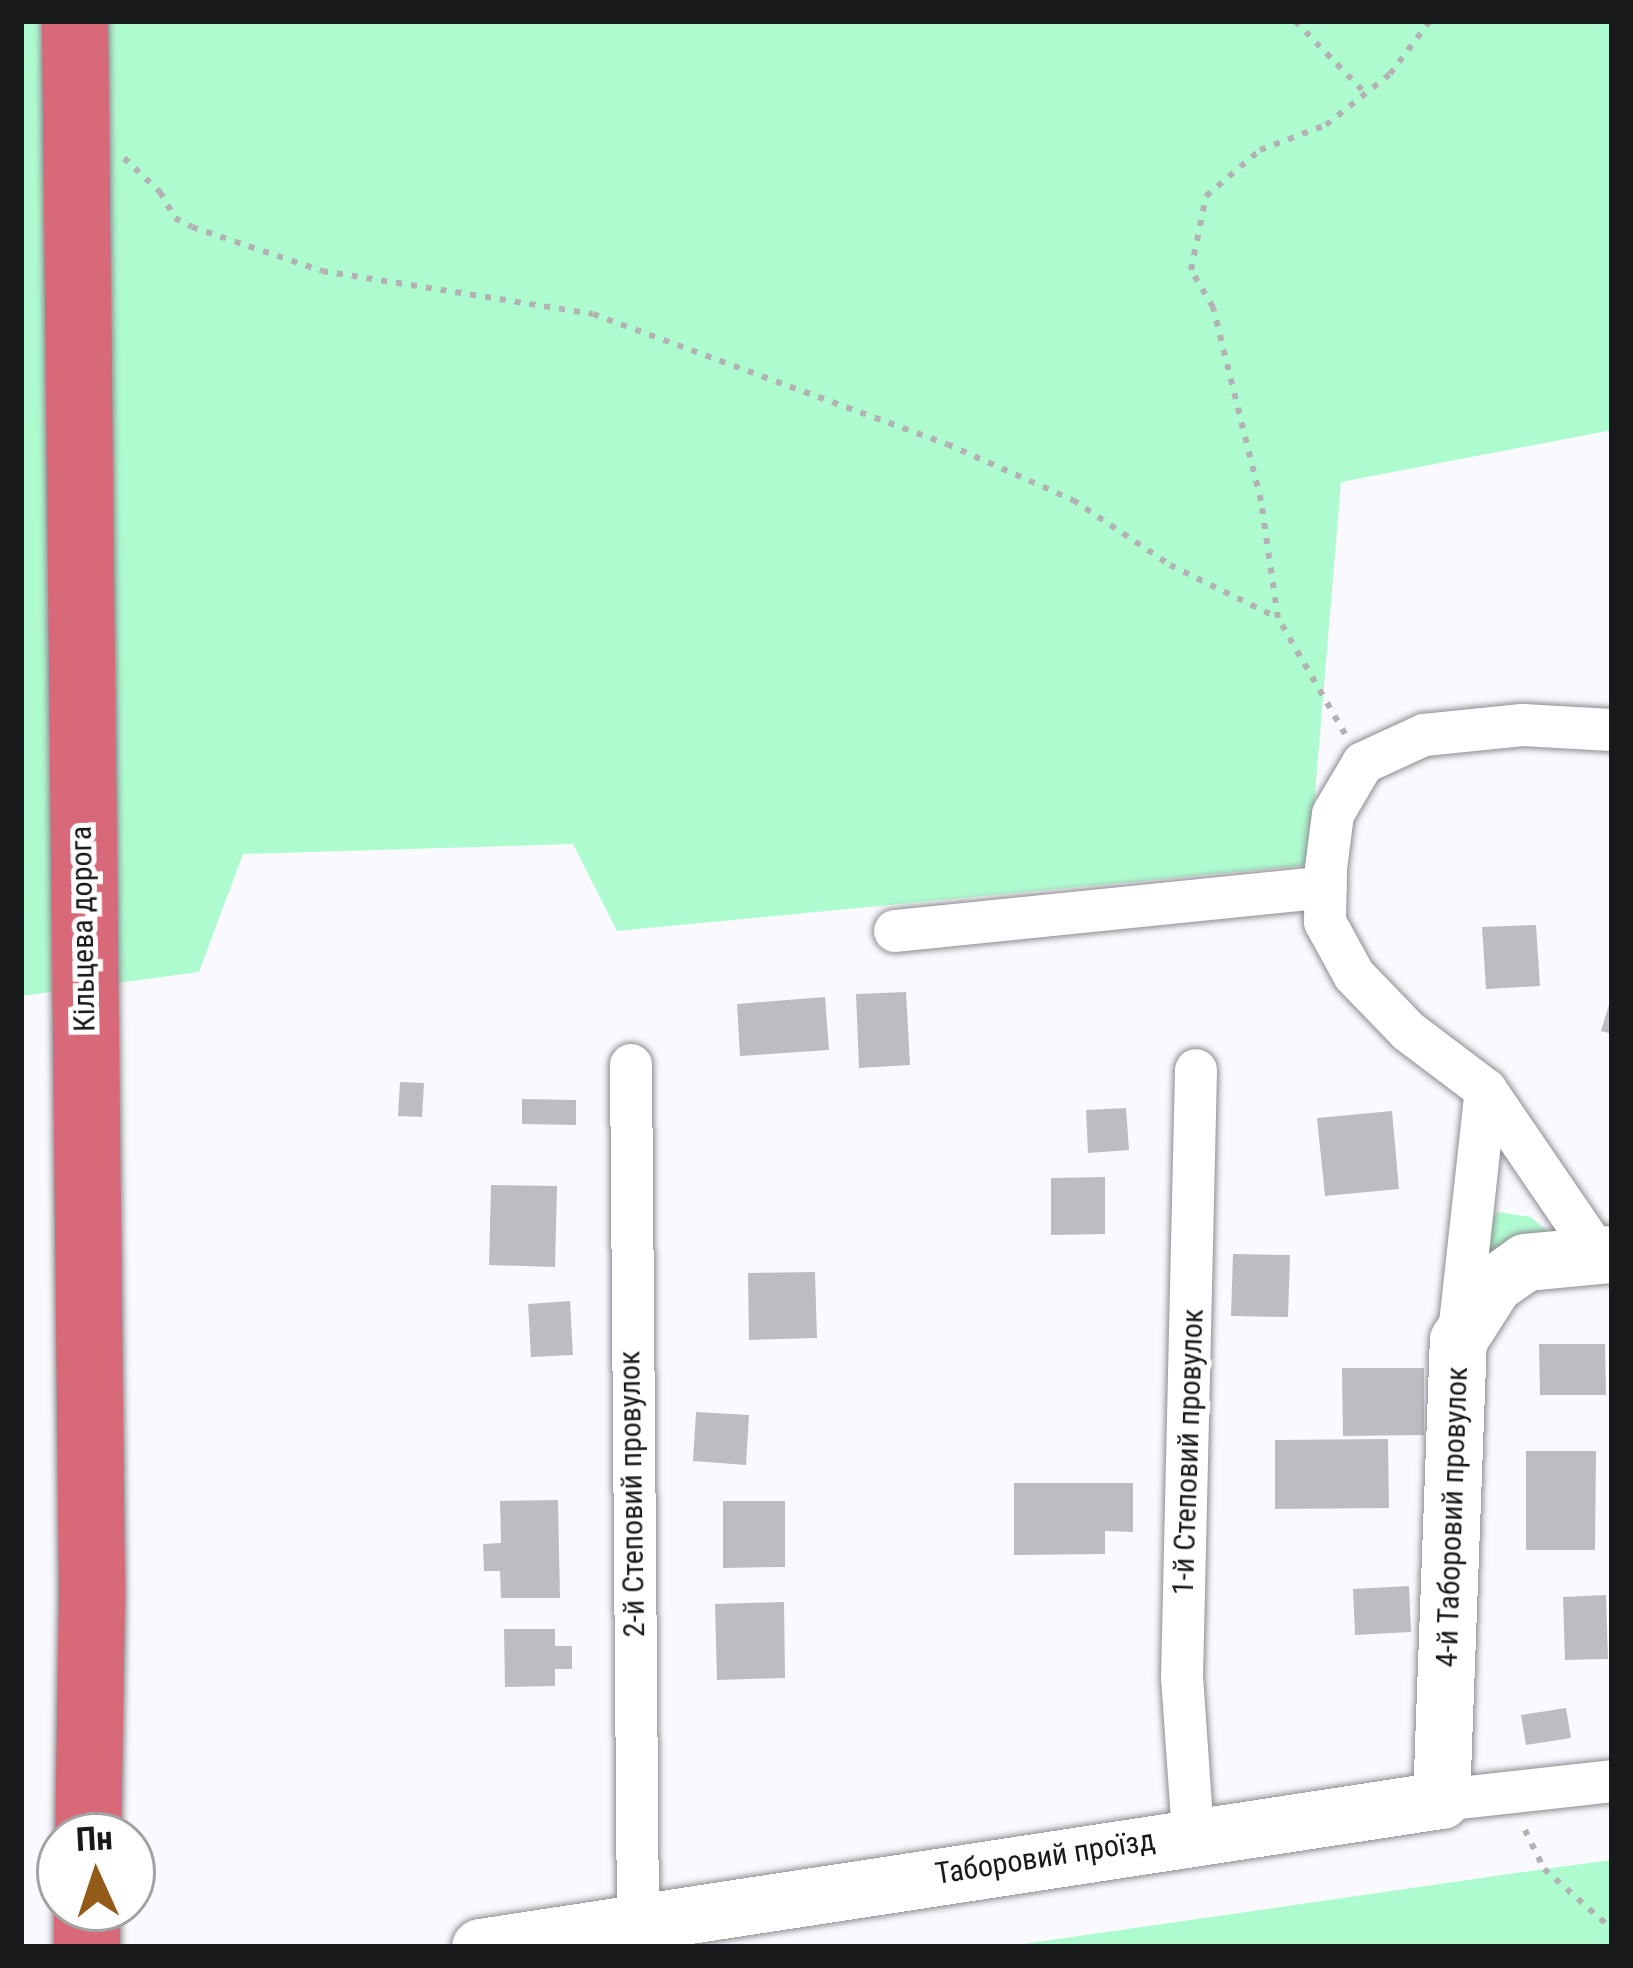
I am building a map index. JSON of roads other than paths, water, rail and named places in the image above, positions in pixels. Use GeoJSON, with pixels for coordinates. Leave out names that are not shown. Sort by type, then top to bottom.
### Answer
{"type":"FeatureCollection","features":[{"type":"Feature","properties":{"kind":"highway","name":"Кільцева дорога"},"geometry":{"type":"LineString","coordinates":[[74,21],[92,1548],[88,1812]]}},
{"type":"Feature","properties":{"kind":"street"},"geometry":{"type":"LineString","coordinates":[[1605,1254],[1486,1090],[1408,1031],[1354,975],[1325,922],[1333,814],[1363,764],[1424,735],[1522,725],[1612,730]]}},
{"type":"Feature","properties":{"kind":"street"},"geometry":{"type":"LineString","coordinates":[[896,931],[1326,887]]}},
{"type":"Feature","properties":{"kind":"street","name":"2-й Степовий провулок"},"geometry":{"type":"LineString","coordinates":[[632,1065],[638,1922]]}},
{"type":"Feature","properties":{"kind":"street","name":"1-й Степовий провулок"},"geometry":{"type":"LineString","coordinates":[[1193,1834],[1182,1678],[1196,1070]]}},
{"type":"Feature","properties":{"kind":"street"},"geometry":{"type":"LineString","coordinates":[[1458,1340],[1486,1090]]}},
{"type":"Feature","properties":{"kind":"street","name":"4-й Таборовий провулок"},"geometry":{"type":"LineString","coordinates":[[1441,1800],[1458,1340],[1494,1284],[1525,1262],[1605,1254]]}},
{"type":"Feature","properties":{"kind":"street","name":"Таборовий проїзд"},"geometry":{"type":"LineString","coordinates":[[480,1947],[1193,1834],[1612,1781]]}}]}
